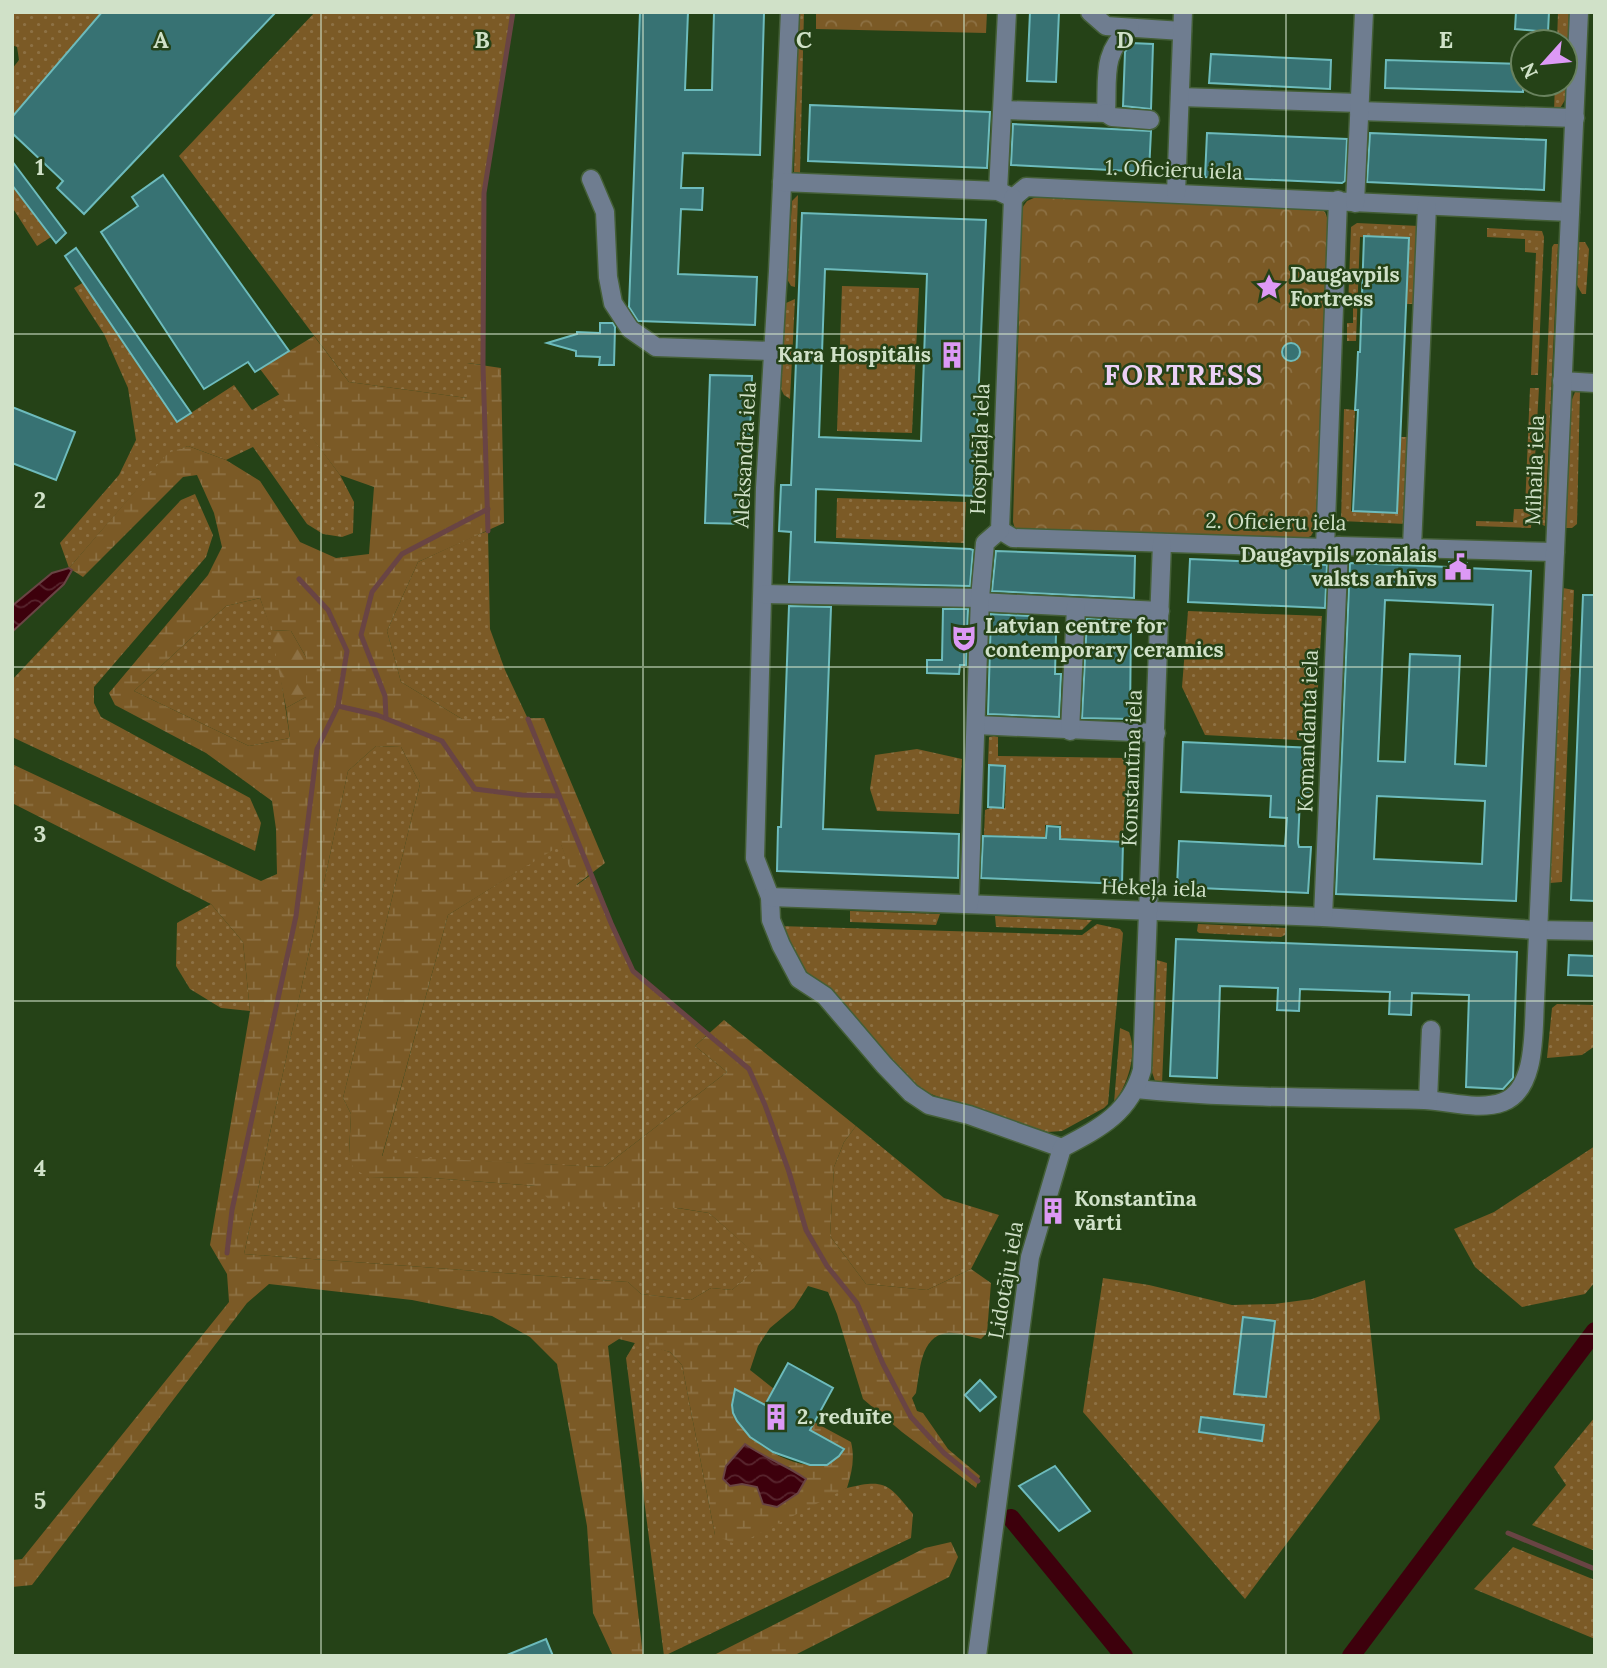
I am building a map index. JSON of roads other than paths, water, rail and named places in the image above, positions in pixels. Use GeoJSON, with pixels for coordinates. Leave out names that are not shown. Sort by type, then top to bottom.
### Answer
{"type":"FeatureCollection","features":[{"type":"Feature","properties":{"kind":"street","name":"Aleksandra iela"},"geometry":{"type":"LineString","coordinates":[[790,12],[765,488],[755,859],[770,897],[771,920],[780,945],[799,979],[825,996],[911,1093],[929,1105],[968,1115],[1062,1148]]}},
{"type":"Feature","properties":{"kind":"street","name":"Hospitāļa iela"},"geometry":{"type":"LineString","coordinates":[[969,904],[980,600],[985,542],[1000,530],[1005,195],[1003,110],[1007,12]]}},
{"type":"Feature","properties":{"kind":"street"},"geometry":{"type":"LineString","coordinates":[[1090,12],[1106,26],[1182,31]]}},
{"type":"Feature","properties":{"kind":"street"},"geometry":{"type":"LineString","coordinates":[[1176,193],[1183,12]]}},
{"type":"Feature","properties":{"kind":"street","name":"Komandanta iela"},"geometry":{"type":"LineString","coordinates":[[1323,917],[1332,547],[1346,202],[1359,107],[1364,12]]}},
{"type":"Feature","properties":{"kind":"street","name":"Mihaila iela"},"geometry":{"type":"LineString","coordinates":[[1136,1089],[1183,1094],[1428,1100],[1477,1105],[1504,1102],[1522,1087],[1531,1059],[1579,12]]}},
{"type":"Feature","properties":{"kind":"street"},"geometry":{"type":"LineString","coordinates":[[1106,113],[1109,53],[1118,39],[1130,28]]}},
{"type":"Feature","properties":{"kind":"street"},"geometry":{"type":"LineString","coordinates":[[1180,97],[1575,118]]}},
{"type":"Feature","properties":{"kind":"street"},"geometry":{"type":"LineString","coordinates":[[1003,110],[1106,113],[1112,117],[1150,120]]}},
{"type":"Feature","properties":{"kind":"street"},"geometry":{"type":"LineString","coordinates":[[591,179],[605,212],[608,277],[613,303],[631,329],[656,347],[773,351]]}},
{"type":"Feature","properties":{"kind":"street","name":"1. Oficieru iela"},"geometry":{"type":"LineString","coordinates":[[782,182],[1005,195],[1026,187],[1570,212]]}},
{"type":"Feature","properties":{"kind":"street"},"geometry":{"type":"LineString","coordinates":[[1412,547],[1427,206]]}},
{"type":"Feature","properties":{"kind":"street"},"geometry":{"type":"LineString","coordinates":[[1562,381],[1595,383]]}},
{"type":"Feature","properties":{"kind":"street","name":"2. Oficieru iela"},"geometry":{"type":"LineString","coordinates":[[1000,530],[1013,538],[1555,552]]}},
{"type":"Feature","properties":{"kind":"street","name":"Konstantīna iela"},"geometry":{"type":"LineString","coordinates":[[1149,910],[1163,543]]}},
{"type":"Feature","properties":{"kind":"street"},"geometry":{"type":"LineString","coordinates":[[763,594],[980,600],[1160,611]]}},
{"type":"Feature","properties":{"kind":"street"},"geometry":{"type":"LineString","coordinates":[[1070,730],[1076,607]]}},
{"type":"Feature","properties":{"kind":"street"},"geometry":{"type":"LineString","coordinates":[[975,725],[1156,733]]}},
{"type":"Feature","properties":{"kind":"street","name":"Hekeļa iela"},"geometry":{"type":"LineString","coordinates":[[770,897],[1323,917],[1595,931]]}},
{"type":"Feature","properties":{"kind":"street"},"geometry":{"type":"LineString","coordinates":[[1062,1148],[1108,1122],[1136,1089],[1142,1070],[1149,910]]}},
{"type":"Feature","properties":{"kind":"street"},"geometry":{"type":"LineString","coordinates":[[1428,1100],[1431,1030]]}},
{"type":"Feature","properties":{"kind":"street","name":"Lidotāju iela"},"geometry":{"type":"LineString","coordinates":[[977,1656],[1030,1257],[1062,1148]]}},
{"type":"Feature","properties":{"kind":"water"},"geometry":{"type":"Polygon","coordinates":[[[69,568],[72,570],[64,584],[12,632],[12,606],[52,573],[69,568]]]}},
{"type":"Feature","properties":{"kind":"water"},"geometry":{"type":"Polygon","coordinates":[[[745,1444],[806,1479],[798,1493],[777,1507],[763,1504],[757,1487],[742,1484],[730,1486],[723,1479],[726,1466],[745,1444]]]}},
{"type":"Feature","properties":{"kind":"waterway"},"geometry":{"type":"LineString","coordinates":[[488,531],[483,365],[484,193],[513,12]]}},
{"type":"Feature","properties":{"kind":"waterway"},"geometry":{"type":"LineString","coordinates":[[386,718],[385,696],[361,635],[372,592],[402,554],[488,509]]}},
{"type":"Feature","properties":{"kind":"waterway"},"geometry":{"type":"LineString","coordinates":[[227,1253],[232,1210],[296,916],[317,749],[338,706],[347,651],[328,610],[299,579]]}},
{"type":"Feature","properties":{"kind":"waterway"},"geometry":{"type":"LineString","coordinates":[[338,706],[377,715],[442,741],[475,789],[559,796]]}},
{"type":"Feature","properties":{"kind":"waterway"},"geometry":{"type":"LineString","coordinates":[[528,719],[633,971],[749,1069],[789,1172],[806,1230],[827,1266],[857,1303],[883,1364],[911,1417],[944,1453],[978,1481]]}},
{"type":"Feature","properties":{"kind":"waterway"},"geometry":{"type":"LineString","coordinates":[[1351,1656],[1595,1331]]}},
{"type":"Feature","properties":{"kind":"waterway"},"geometry":{"type":"LineString","coordinates":[[1011,1518],[1124,1656]]}},
{"type":"Feature","properties":{"kind":"waterway"},"geometry":{"type":"LineString","coordinates":[[1508,1533],[1595,1569]]}},
{"type":"Feature","properties":{"kind":"place","name":"Daugavpils Fortress"},"geometry":{"type":"Point","coordinates":[1269,287]}},
{"type":"Feature","properties":{"kind":"place","name":"Kara Hospitālis"},"geometry":{"type":"Point","coordinates":[952,355]}},
{"type":"Feature","properties":{"kind":"place","name":"Daugavpils zonālais valsts arhīvs"},"geometry":{"type":"Point","coordinates":[1458,567]}},
{"type":"Feature","properties":{"kind":"place","name":"Latvian centre for contemporary ceramics"},"geometry":{"type":"Point","coordinates":[964,638]}},
{"type":"Feature","properties":{"kind":"place","name":"Konstantīna vārti"},"geometry":{"type":"Point","coordinates":[1053,1211]}},
{"type":"Feature","properties":{"kind":"place","name":"2. reduīte"},"geometry":{"type":"Point","coordinates":[776,1417]}},
{"type":"Feature","properties":{"kind":"district","name":"FORTRESS"},"geometry":{"type":"Point","coordinates":[1184,375]}}]}
